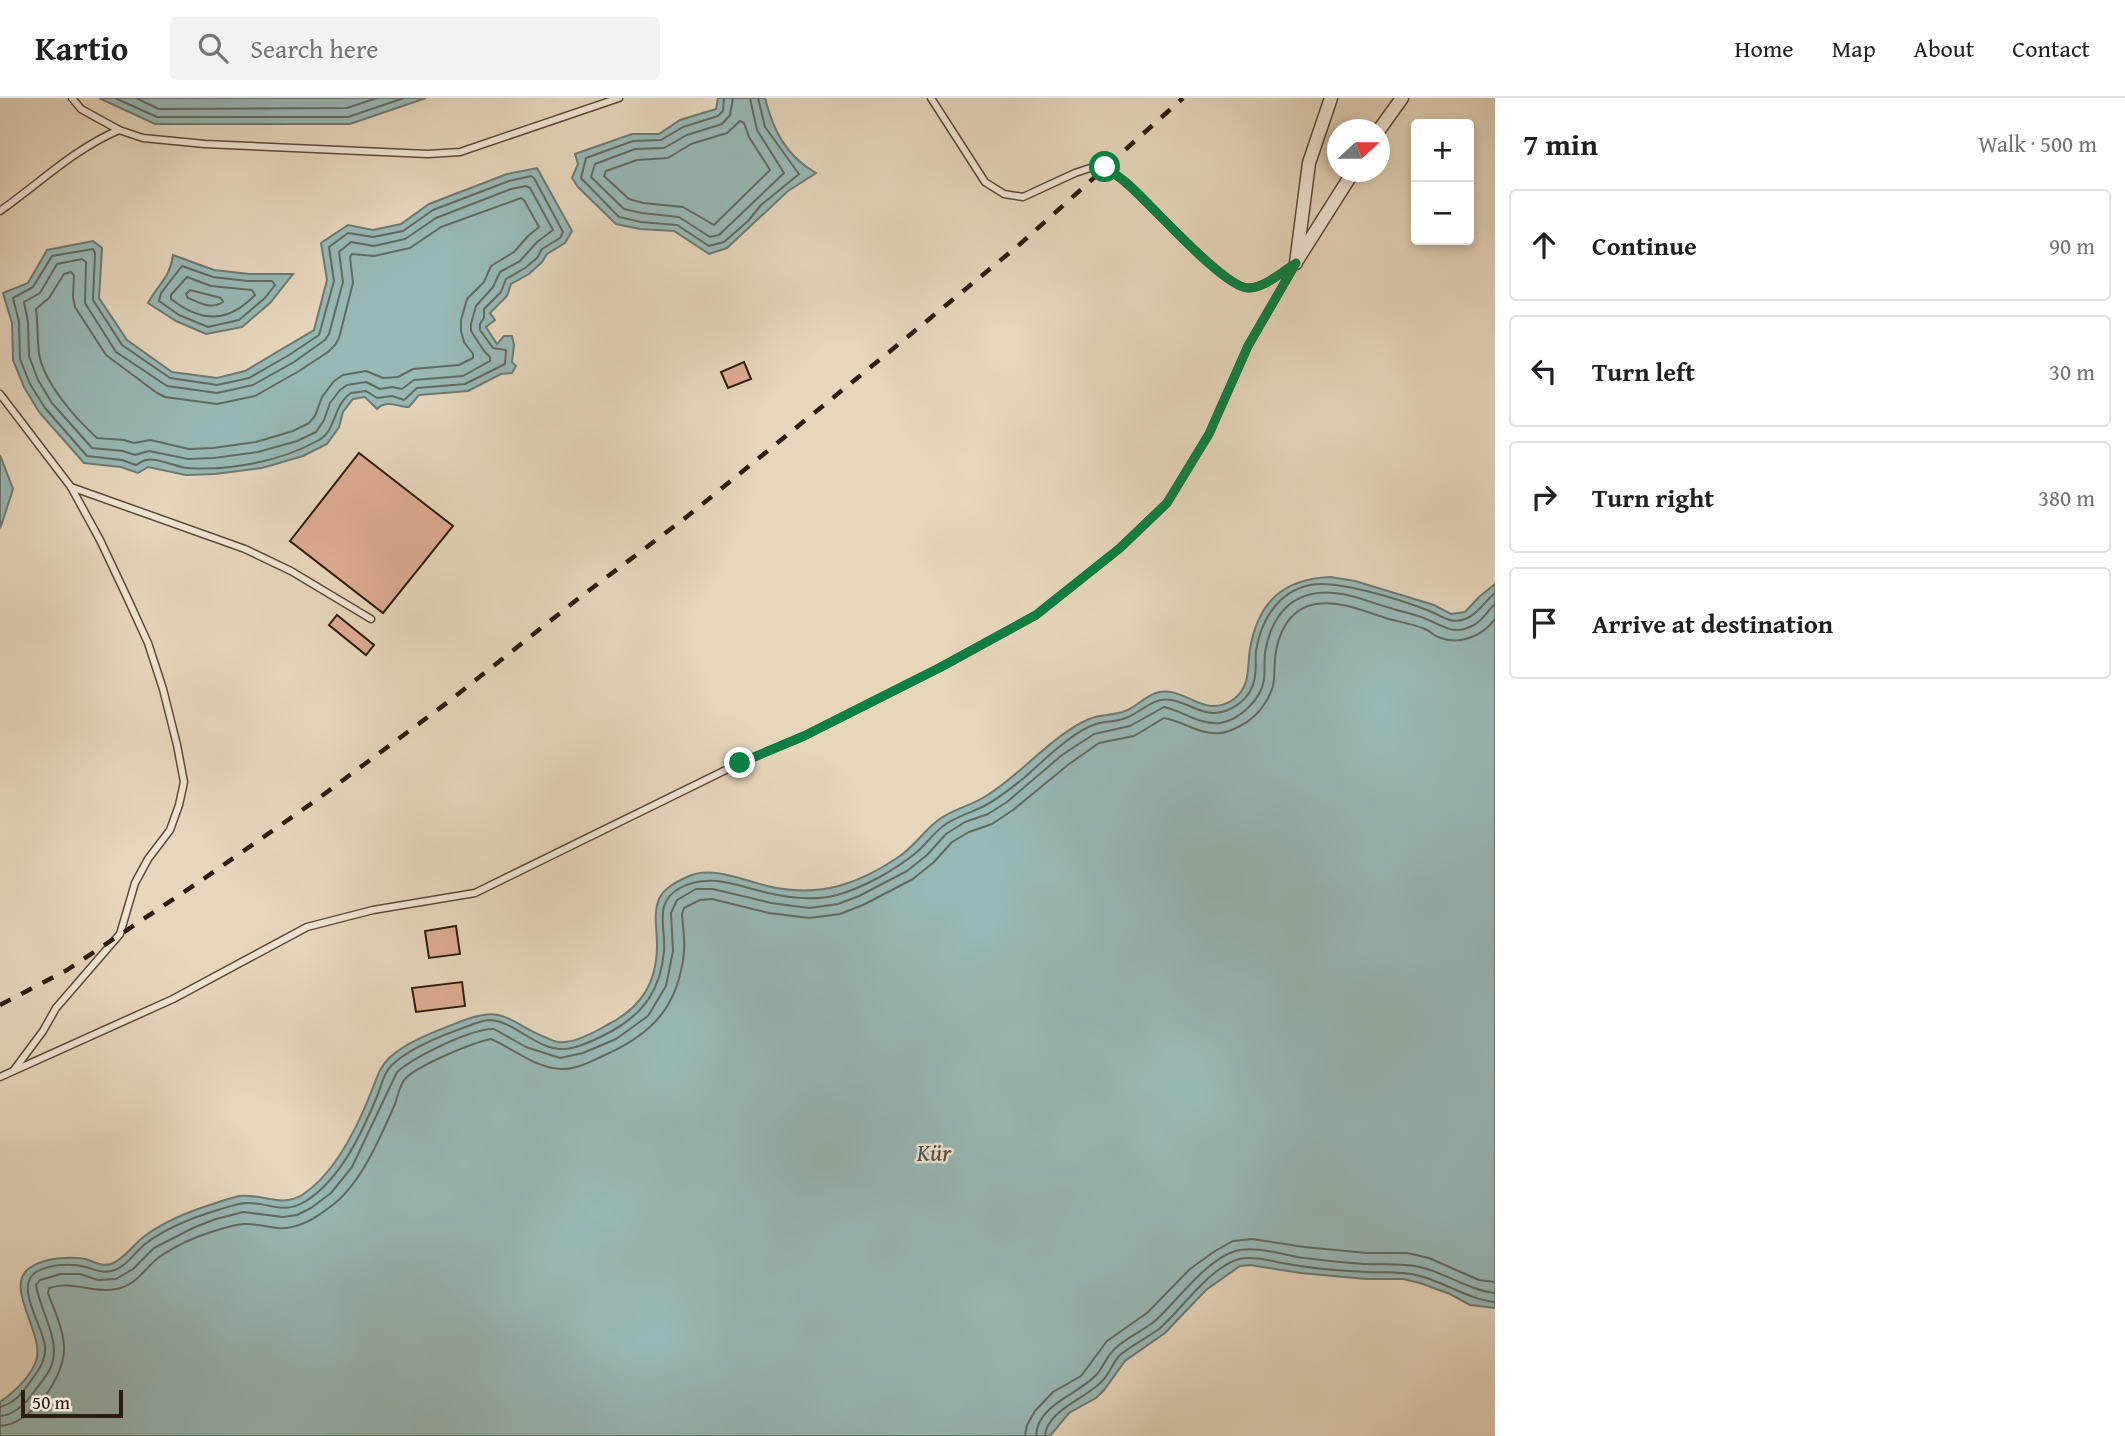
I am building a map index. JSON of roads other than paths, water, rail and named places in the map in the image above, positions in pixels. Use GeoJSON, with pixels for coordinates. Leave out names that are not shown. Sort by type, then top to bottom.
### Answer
{"type":"FeatureCollection","features":[{"type":"Feature","properties":{"kind":"street"},"geometry":{"type":"LineString","coordinates":[[1296,263],[1309,163],[1331,98]]}},
{"type":"Feature","properties":{"kind":"street"},"geometry":{"type":"LineString","coordinates":[[1387,119],[1402,98]]}},
{"type":"Feature","properties":{"kind":"street"},"geometry":{"type":"LineString","coordinates":[[1296,263],[1347,182]]}},
{"type":"Feature","properties":{"kind":"lane"},"geometry":{"type":"LineString","coordinates":[[72,98],[80,109],[119,130],[143,138],[205,145],[428,154],[460,152],[619,98]]}},
{"type":"Feature","properties":{"kind":"lane"},"geometry":{"type":"LineString","coordinates":[[931,98],[985,182],[1004,194],[1023,197],[1074,173],[1105,167],[1127,184],[1218,272],[1235,284],[1248,288],[1262,285],[1296,263]]}},
{"type":"Feature","properties":{"kind":"lane"},"geometry":{"type":"LineString","coordinates":[[0,211],[71,155],[119,130]]}},
{"type":"Feature","properties":{"kind":"lane"},"geometry":{"type":"LineString","coordinates":[[0,1077],[173,999],[307,928],[373,910],[475,893],[740,763],[817,729],[941,667],[1036,615],[1120,548],[1167,503],[1209,434],[1248,346],[1296,263]]}},
{"type":"Feature","properties":{"kind":"lane"},"geometry":{"type":"LineString","coordinates":[[0,394],[71,487],[100,540],[148,643],[163,689],[184,782],[170,830],[148,859],[135,883],[120,934],[56,1008],[43,1031],[13,1071]]}},
{"type":"Feature","properties":{"kind":"lane"},"geometry":{"type":"LineString","coordinates":[[71,487],[245,549],[291,571],[371,619]]}},
{"type":"Feature","properties":{"kind":"water"},"geometry":{"type":"Polygon","coordinates":[[[99,98],[426,98],[350,124],[155,124],[99,98]]]}},
{"type":"Feature","properties":{"kind":"water"},"geometry":{"type":"Polygon","coordinates":[[[718,98],[765,98],[782,141],[796,159],[816,173],[788,191],[727,248],[709,254],[674,231],[616,224],[572,178],[578,164],[575,154],[632,134],[659,134],[680,120],[716,109],[718,98]]]}},
{"type":"Feature","properties":{"kind":"water"},"geometry":{"type":"Polygon","coordinates":[[[537,168],[572,231],[565,243],[547,254],[529,274],[511,284],[507,296],[490,313],[495,320],[486,327],[497,344],[504,336],[512,336],[512,362],[516,366],[512,373],[501,374],[468,391],[419,395],[409,407],[385,404],[377,409],[365,397],[353,399],[343,412],[339,427],[327,444],[303,456],[262,468],[186,475],[148,467],[138,473],[121,467],[84,463],[39,412],[24,387],[13,360],[12,323],[3,293],[28,283],[47,250],[93,241],[102,248],[99,298],[127,340],[172,372],[217,378],[245,371],[314,330],[327,280],[321,243],[348,225],[373,230],[401,224],[429,204],[507,174],[537,168]]]}},
{"type":"Feature","properties":{"kind":"water"},"geometry":{"type":"Polygon","coordinates":[[[173,255],[214,270],[249,274],[293,274],[270,303],[242,327],[206,334],[176,321],[148,303],[167,275],[173,255]]]}},
{"type":"Feature","properties":{"kind":"water"},"geometry":{"type":"Polygon","coordinates":[[[0,455],[13,489],[1,526],[0,521],[0,455]]]}},
{"type":"Feature","properties":{"kind":"water","name":"Kür"},"geometry":{"type":"Polygon","coordinates":[[[1330,577],[1355,581],[1434,605],[1451,614],[1465,612],[1495,584],[1495,1308],[1470,1305],[1450,1294],[1403,1279],[1366,1279],[1240,1266],[1206,1290],[1165,1333],[1125,1361],[1096,1398],[1069,1413],[1050,1436],[0,1436],[0,1402],[21,1384],[36,1361],[35,1337],[22,1298],[21,1285],[23,1275],[31,1267],[65,1258],[111,1264],[154,1230],[196,1210],[239,1196],[286,1200],[302,1195],[325,1175],[335,1162],[360,1119],[383,1066],[405,1046],[462,1021],[489,1014],[507,1018],[554,1041],[570,1041],[597,1030],[629,1011],[650,983],[656,959],[657,904],[664,892],[675,883],[697,874],[720,873],[776,888],[809,890],[839,886],[868,875],[903,854],[943,817],[986,796],[1062,735],[1089,719],[1125,711],[1156,693],[1176,693],[1213,706],[1223,705],[1234,699],[1246,682],[1254,632],[1266,606],[1286,588],[1299,582],[1330,577]]]}},
{"type":"Feature","properties":{"kind":"railway"},"geometry":{"type":"LineString","coordinates":[[0,1005],[67,970],[202,880],[315,801],[448,702],[684,519],[894,348],[1019,245],[1183,98]]}}]}
